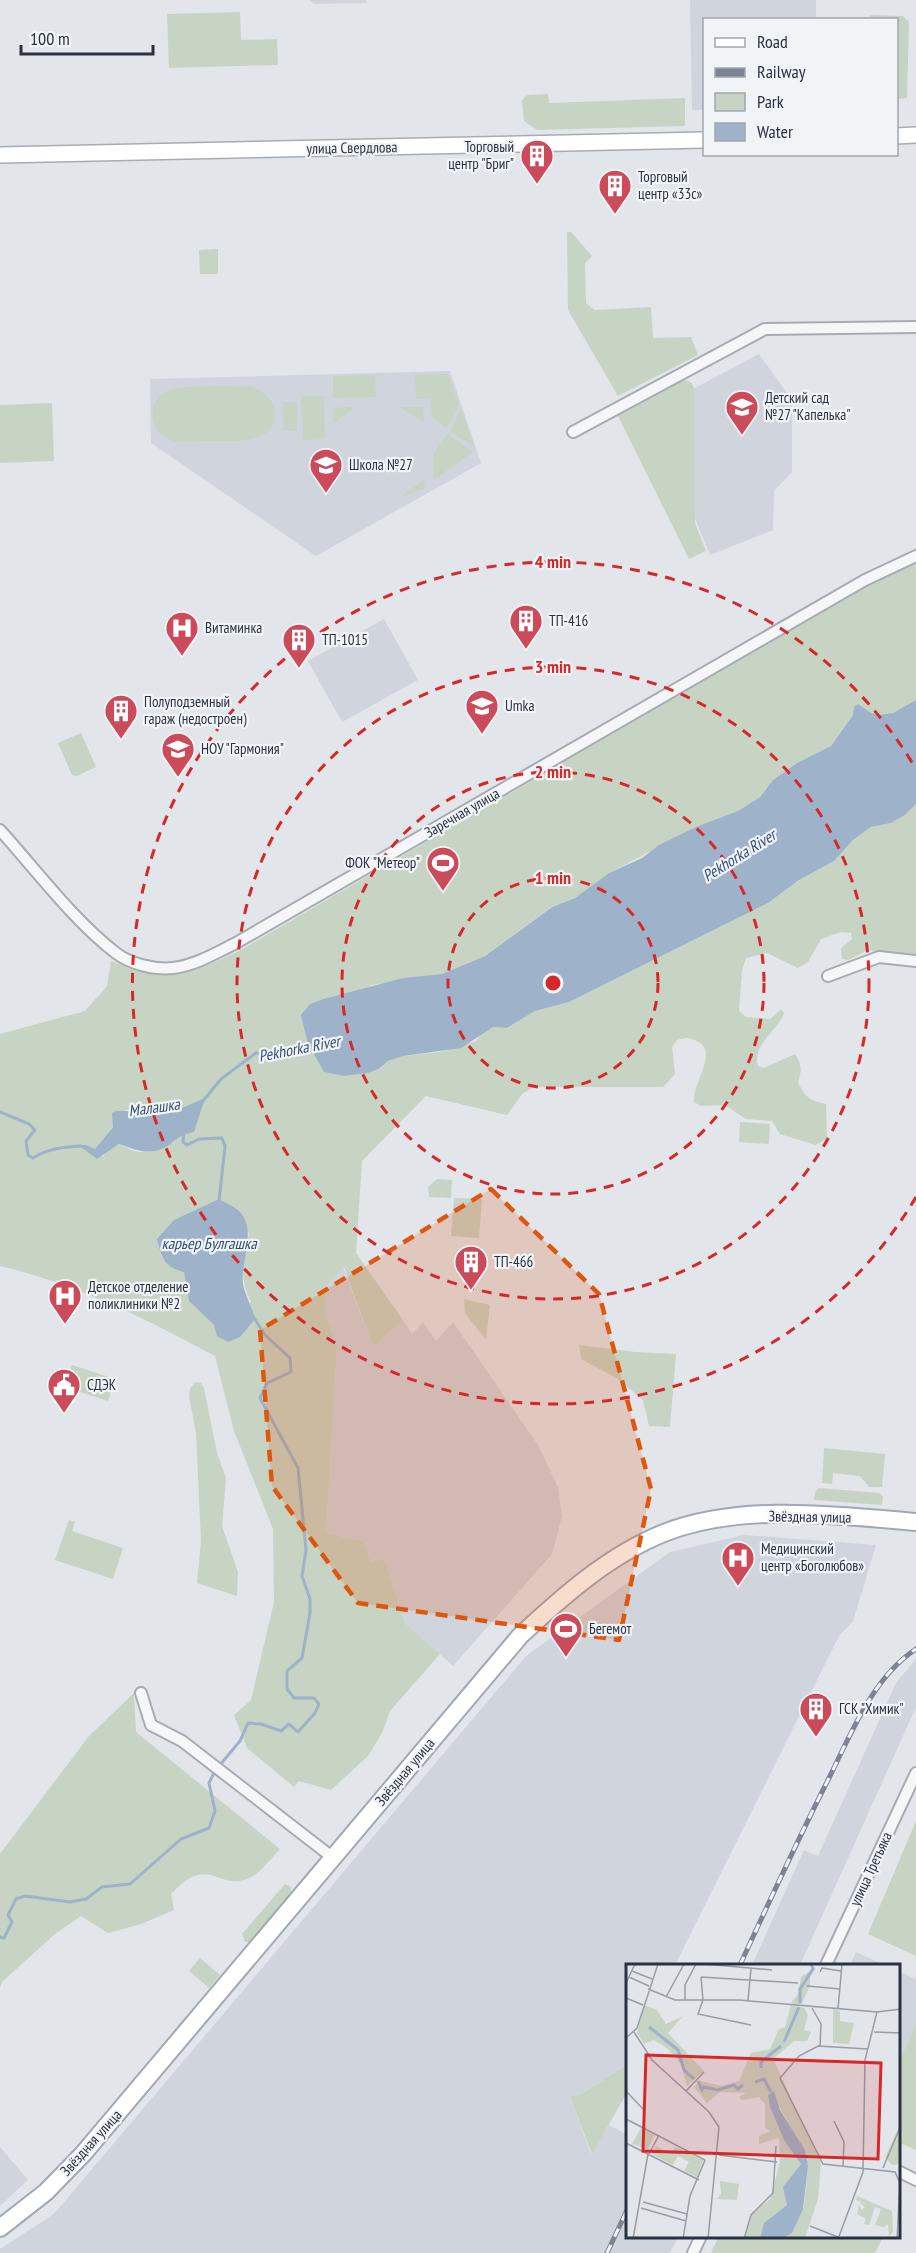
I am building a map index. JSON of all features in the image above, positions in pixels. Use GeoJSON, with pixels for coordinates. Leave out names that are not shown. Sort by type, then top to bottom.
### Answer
{"type":"FeatureCollection","features":[{"type":"Feature","properties":{"kind":"main road"},"geometry":{"type":"LineString","coordinates":[[898,136],[916,135]]}},
{"type":"Feature","properties":{"kind":"main road","name":"улица Свердлова"},"geometry":{"type":"LineString","coordinates":[[0,155],[703,140]]}},
{"type":"Feature","properties":{"kind":"main road","name":"Звёздная улица"},"geometry":{"type":"LineString","coordinates":[[0,2228],[46,2192],[83,2154],[520,1636],[595,1571],[634,1548],[679,1529],[740,1517],[811,1514],[916,1522]]}},
{"type":"Feature","properties":{"kind":"street"},"geometry":{"type":"LineString","coordinates":[[573,432],[765,329],[916,327]]}},
{"type":"Feature","properties":{"kind":"street","name":"Заречная улица"},"geometry":{"type":"LineString","coordinates":[[0,830],[94,933],[117,954],[143,965],[171,968],[201,961],[236,943],[865,580],[916,556]]}},
{"type":"Feature","properties":{"kind":"street"},"geometry":{"type":"LineString","coordinates":[[828,976],[879,957],[916,961]]}},
{"type":"Feature","properties":{"kind":"street"},"geometry":{"type":"LineString","coordinates":[[141,1693],[151,1725],[182,1741],[332,1857]]}},
{"type":"Feature","properties":{"kind":"street","name":"улица Третьяка"},"geometry":{"type":"LineString","coordinates":[[826,1964],[916,1773]]}},
{"type":"Feature","properties":{"kind":"street"},"geometry":{"type":"LineString","coordinates":[[901,2172],[916,2180]]}},
{"type":"Feature","properties":{"kind":"street"},"geometry":{"type":"LineString","coordinates":[[693,2253],[700,2238]]}},
{"type":"Feature","properties":{"kind":"highlighted area"},"geometry":{"type":"Polygon","coordinates":[[[491,1189],[599,1294],[651,1489],[619,1640],[358,1603],[272,1486],[260,1330],[491,1189]]]}},
{"type":"Feature","properties":{"kind":"shaded area"},"geometry":{"type":"Polygon","coordinates":[[[310,0],[366,0],[366,3],[314,4],[310,0]]]}},
{"type":"Feature","properties":{"kind":"shaded area"},"geometry":{"type":"Polygon","coordinates":[[[690,0],[816,0],[816,18],[703,18],[703,110],[692,110],[690,0]]]}},
{"type":"Feature","properties":{"kind":"shaded area","name":"Детский сад №27 \"Капелька\""},"geometry":{"type":"Polygon","coordinates":[[[759,354],[792,400],[792,472],[774,491],[773,530],[710,555],[692,511],[691,390],[759,354]]]}},
{"type":"Feature","properties":{"kind":"shaded area","name":"Школа №27"},"geometry":{"type":"Polygon","coordinates":[[[450,371],[481,463],[316,556],[151,443],[150,379],[450,371]]]}},
{"type":"Feature","properties":{"kind":"shaded area"},"geometry":{"type":"Polygon","coordinates":[[[384,619],[418,680],[342,722],[308,661],[384,619]]]}},
{"type":"Feature","properties":{"kind":"shaded area"},"geometry":{"type":"Polygon","coordinates":[[[343,1267],[373,1347],[403,1320],[412,1334],[423,1322],[436,1341],[453,1322],[538,1445],[558,1487],[562,1516],[552,1554],[453,1666],[405,1623],[384,1559],[371,1562],[363,1541],[326,1533],[337,1347],[326,1315],[325,1287],[343,1267]]]}},
{"type":"Feature","properties":{"kind":"shaded area"},"geometry":{"type":"Polygon","coordinates":[[[744,1535],[876,1545],[853,1621],[839,1636],[675,1964],[626,1964],[626,2065],[585,2092],[570,2097],[591,2154],[609,2125],[626,2134],[626,2238],[678,2238],[670,2253],[0,2253],[0,2249],[54,2214],[526,1656],[670,1552],[744,1535]]]}},
{"type":"Feature","properties":{"kind":"shaded area"},"geometry":{"type":"Polygon","coordinates":[[[916,1659],[916,1707],[800,1964],[752,1964],[804,1850],[818,1856],[896,1683],[916,1659]]]}},
{"type":"Feature","properties":{"kind":"shaded area"},"geometry":{"type":"Polygon","coordinates":[[[856,1952],[882,1964],[850,1964],[856,1952]]]}},
{"type":"Feature","properties":{"kind":"shaded area"},"geometry":{"type":"Polygon","coordinates":[[[901,1972],[916,1979],[916,2025],[901,2057],[901,1972]]]}},
{"type":"Feature","properties":{"kind":"shaded area"},"geometry":{"type":"Polygon","coordinates":[[[0,2147],[28,2180],[0,2206],[0,2147]]]}},
{"type":"Feature","properties":{"kind":"green space"},"geometry":{"type":"Polygon","coordinates":[[[240,12],[241,40],[277,39],[278,65],[169,68],[167,14],[240,12]]]}},
{"type":"Feature","properties":{"kind":"green space"},"geometry":{"type":"Polygon","coordinates":[[[871,15],[903,16],[909,22],[907,98],[898,99],[898,18],[868,18],[871,15]]]}},
{"type":"Feature","properties":{"kind":"green space"},"geometry":{"type":"Polygon","coordinates":[[[548,94],[549,103],[685,98],[685,126],[537,130],[524,121],[522,100],[527,95],[548,94]]]}},
{"type":"Feature","properties":{"kind":"green space"},"geometry":{"type":"Polygon","coordinates":[[[567,232],[571,232],[592,256],[585,263],[586,303],[594,310],[651,307],[653,338],[691,337],[698,355],[618,396],[568,310],[567,232]]]}},
{"type":"Feature","properties":{"kind":"green space"},"geometry":{"type":"Polygon","coordinates":[[[218,249],[218,274],[200,274],[199,250],[218,249]]]}},
{"type":"Feature","properties":{"kind":"green space"},"geometry":{"type":"Polygon","coordinates":[[[415,374],[448,374],[459,405],[446,428],[432,417],[431,398],[416,399],[415,374]]]}},
{"type":"Feature","properties":{"kind":"green space"},"geometry":{"type":"Polygon","coordinates":[[[375,375],[376,397],[333,398],[333,376],[375,375]]]}},
{"type":"Feature","properties":{"kind":"green space"},"geometry":{"type":"Polygon","coordinates":[[[683,380],[691,382],[694,388],[695,523],[706,551],[689,559],[617,414],[683,380]]]}},
{"type":"Feature","properties":{"kind":"green space"},"geometry":{"type":"Polygon","coordinates":[[[252,387],[266,395],[274,409],[274,422],[261,436],[237,441],[174,441],[160,434],[153,422],[155,402],[159,396],[172,389],[252,387]]]}},
{"type":"Feature","properties":{"kind":"green space"},"geometry":{"type":"Polygon","coordinates":[[[301,396],[324,396],[325,439],[303,440],[301,396]]]}},
{"type":"Feature","properties":{"kind":"green space"},"geometry":{"type":"Polygon","coordinates":[[[282,402],[297,402],[297,431],[283,431],[282,402]]]}},
{"type":"Feature","properties":{"kind":"green space"},"geometry":{"type":"Polygon","coordinates":[[[52,403],[54,461],[0,463],[0,405],[52,403]]]}},
{"type":"Feature","properties":{"kind":"green space"},"geometry":{"type":"Polygon","coordinates":[[[353,407],[354,408],[333,424],[334,408],[353,407]]]}},
{"type":"Feature","properties":{"kind":"green space"},"geometry":{"type":"Polygon","coordinates":[[[402,407],[423,407],[424,422],[402,409],[402,407]]]}},
{"type":"Feature","properties":{"kind":"green space"},"geometry":{"type":"Polygon","coordinates":[[[461,409],[474,447],[450,431],[461,409]]]}},
{"type":"Feature","properties":{"kind":"green space"},"geometry":{"type":"Polygon","coordinates":[[[447,434],[473,452],[434,480],[433,454],[447,434]]]}},
{"type":"Feature","properties":{"kind":"green space"},"geometry":{"type":"Polygon","coordinates":[[[424,480],[425,488],[401,497],[424,480]]]}},
{"type":"Feature","properties":{"kind":"green space"},"geometry":{"type":"Polygon","coordinates":[[[916,562],[916,700],[895,712],[883,715],[854,707],[853,715],[831,746],[797,763],[773,780],[760,797],[738,811],[698,826],[609,873],[575,898],[551,907],[485,956],[442,974],[372,985],[305,1028],[308,1044],[324,1072],[344,1076],[380,1069],[388,1061],[403,1056],[440,1052],[476,1041],[482,1033],[493,1027],[508,1028],[535,1011],[569,1002],[768,903],[799,880],[834,861],[853,840],[871,827],[891,823],[905,815],[916,804],[916,955],[868,950],[848,960],[842,959],[841,948],[852,939],[851,933],[841,932],[821,939],[808,962],[798,968],[767,953],[746,958],[742,971],[739,1011],[746,1017],[770,1019],[781,1009],[784,1013],[758,1052],[758,1066],[764,1068],[795,1054],[801,1068],[798,1082],[803,1091],[812,1100],[826,1104],[827,1138],[816,1145],[780,1134],[772,1121],[746,1119],[725,1105],[701,1106],[694,1102],[706,1055],[705,1048],[700,1043],[686,1038],[677,1040],[672,1047],[675,1074],[663,1087],[535,1087],[523,1093],[507,1115],[426,1096],[362,1161],[356,1253],[403,1320],[373,1347],[344,1267],[325,1287],[326,1315],[337,1347],[326,1533],[363,1541],[371,1562],[384,1559],[405,1623],[440,1654],[390,1711],[382,1733],[368,1756],[331,1790],[299,1781],[294,1787],[247,1748],[234,1715],[251,1700],[274,1602],[273,1529],[234,1431],[215,1356],[137,1316],[84,1293],[56,1282],[0,1266],[0,1034],[85,1011],[107,986],[111,961],[147,973],[176,974],[204,966],[239,951],[866,586],[916,562]],[[205,1099],[175,1111],[126,1110],[95,1149],[86,1145],[103,1157],[105,1153],[119,1144],[138,1152],[153,1152],[172,1143],[180,1136],[205,1099]],[[219,1199],[184,1272],[189,1301],[214,1325],[251,1302],[243,1277],[249,1234],[225,1203],[219,1199]]]}},
{"type":"Feature","properties":{"kind":"green space"},"geometry":{"type":"Polygon","coordinates":[[[81,733],[96,767],[77,776],[72,775],[58,743],[81,733]]]}},
{"type":"Feature","properties":{"kind":"green space"},"geometry":{"type":"Polygon","coordinates":[[[740,1122],[770,1124],[769,1144],[739,1142],[740,1122]]]}},
{"type":"Feature","properties":{"kind":"green space"},"geometry":{"type":"Polygon","coordinates":[[[437,1179],[452,1180],[451,1198],[429,1197],[428,1187],[437,1179]]]}},
{"type":"Feature","properties":{"kind":"green space"},"geometry":{"type":"Polygon","coordinates":[[[454,1198],[482,1199],[479,1238],[451,1236],[454,1198]]]}},
{"type":"Feature","properties":{"kind":"green space"},"geometry":{"type":"Polygon","coordinates":[[[464,1299],[490,1305],[486,1340],[465,1313],[464,1299]]]}},
{"type":"Feature","properties":{"kind":"green space"},"geometry":{"type":"Polygon","coordinates":[[[579,1345],[676,1354],[670,1427],[649,1426],[643,1400],[618,1379],[581,1359],[579,1345]]]}},
{"type":"Feature","properties":{"kind":"green space"},"geometry":{"type":"Polygon","coordinates":[[[72,1365],[115,1379],[108,1401],[65,1387],[72,1365]]]}},
{"type":"Feature","properties":{"kind":"green space"},"geometry":{"type":"Polygon","coordinates":[[[195,1382],[201,1383],[204,1388],[217,1453],[226,1478],[222,1526],[238,1572],[237,1596],[197,1583],[201,1541],[196,1432],[189,1397],[190,1389],[195,1382]]]}},
{"type":"Feature","properties":{"kind":"green space"},"geometry":{"type":"Polygon","coordinates":[[[824,1448],[885,1454],[882,1487],[869,1487],[860,1476],[833,1473],[832,1484],[822,1483],[824,1448]]]}},
{"type":"Feature","properties":{"kind":"green space"},"geometry":{"type":"Polygon","coordinates":[[[819,1488],[879,1493],[883,1497],[882,1505],[814,1500],[815,1492],[819,1488]]]}},
{"type":"Feature","properties":{"kind":"green space"},"geometry":{"type":"Polygon","coordinates":[[[69,1520],[75,1522],[72,1531],[123,1548],[113,1579],[55,1560],[69,1520]]]}},
{"type":"Feature","properties":{"kind":"green space"},"geometry":{"type":"Polygon","coordinates":[[[134,1693],[136,1732],[280,1849],[262,1869],[249,1878],[238,1881],[204,1874],[195,1876],[171,1894],[174,1910],[141,1924],[108,1933],[81,1916],[55,1934],[2,1982],[0,1988],[0,1854],[89,1736],[134,1693]]]}},
{"type":"Feature","properties":{"kind":"green space"},"geometry":{"type":"Polygon","coordinates":[[[916,1821],[916,1956],[868,1934],[916,1821]]]}},
{"type":"Feature","properties":{"kind":"green space"},"geometry":{"type":"Polygon","coordinates":[[[285,1884],[291,1887],[291,1893],[251,1942],[245,1942],[242,1934],[285,1884]]]}},
{"type":"Feature","properties":{"kind":"green space"},"geometry":{"type":"Polygon","coordinates":[[[200,1958],[220,1975],[209,1988],[189,1971],[200,1958]]]}},
{"type":"Feature","properties":{"kind":"green space"},"geometry":{"type":"Polygon","coordinates":[[[916,2025],[916,2150],[901,2143],[901,2057],[916,2025]]]}},
{"type":"Feature","properties":{"kind":"green space"},"geometry":{"type":"Polygon","coordinates":[[[626,2065],[626,2094],[592,2154],[570,2097],[585,2092],[626,2065]]]}},
{"type":"Feature","properties":{"kind":"green space"},"geometry":{"type":"Polygon","coordinates":[[[718,2238],[882,2238],[875,2253],[711,2253],[718,2238]]]}},
{"type":"Feature","properties":{"kind":"water"},"geometry":{"type":"Polygon","coordinates":[[[916,700],[916,804],[905,815],[891,823],[871,827],[853,840],[834,861],[799,880],[768,903],[569,1002],[535,1011],[507,1028],[493,1027],[461,1048],[403,1056],[388,1061],[379,1069],[368,1073],[344,1076],[324,1072],[308,1044],[301,1015],[310,1004],[403,978],[442,974],[485,956],[552,907],[575,898],[609,873],[642,858],[659,845],[698,826],[738,811],[760,797],[773,780],[797,763],[831,746],[858,704],[871,713],[879,715],[893,713],[916,700]]]}},
{"type":"Feature","properties":{"kind":"water"},"geometry":{"type":"Polygon","coordinates":[[[205,1098],[194,1132],[180,1137],[163,1149],[150,1152],[119,1144],[97,1159],[78,1145],[86,1145],[95,1149],[113,1127],[112,1113],[116,1111],[175,1111],[205,1098]]]}},
{"type":"Feature","properties":{"kind":"water","name":"карьер Булгашка"},"geometry":{"type":"Polygon","coordinates":[[[219,1199],[239,1211],[245,1219],[248,1236],[243,1284],[255,1319],[240,1337],[228,1342],[217,1336],[214,1325],[189,1301],[184,1272],[165,1261],[157,1239],[174,1220],[219,1199]]]}},
{"type":"Feature","properties":{"kind":"waterway","name":"Pekhorka River"},"geometry":{"type":"LineString","coordinates":[[203,1101],[221,1079],[256,1053],[279,1054],[308,1044]]}},
{"type":"Feature","properties":{"kind":"waterway","name":"Малашка"},"geometry":{"type":"LineString","coordinates":[[0,1112],[29,1124],[35,1130],[26,1141],[28,1155],[33,1158],[51,1150],[81,1146]]}},
{"type":"Feature","properties":{"kind":"waterway","name":"Pekhorka River"},"geometry":{"type":"LineString","coordinates":[[184,1131],[183,1142],[187,1145],[199,1139],[222,1138],[225,1146],[219,1201]]}},
{"type":"Feature","properties":{"kind":"waterway","name":"Pekhorka River"},"geometry":{"type":"LineString","coordinates":[[219,1766],[240,1741],[248,1723],[261,1724],[281,1731],[289,1724],[298,1732],[315,1713],[319,1704],[314,1698],[294,1698],[287,1689],[287,1671],[302,1658],[310,1613],[310,1599],[302,1576],[306,1550],[298,1468],[260,1398],[267,1383],[291,1372],[290,1358],[264,1334],[253,1316]]}},
{"type":"Feature","properties":{"kind":"waterway","name":"Pekhorka River"},"geometry":{"type":"LineString","coordinates":[[0,1937],[4,1938],[12,1922],[8,1915],[16,1899],[25,1896],[70,1902],[86,1899],[102,1887],[130,1884],[181,1839],[209,1828],[215,1811],[209,1783],[215,1771]]}},
{"type":"Feature","properties":{"kind":"railway"},"geometry":{"type":"LineString","coordinates":[[740,1964],[855,1725],[887,1675],[916,1649]]}},
{"type":"Feature","properties":{"kind":"railway"},"geometry":{"type":"LineString","coordinates":[[607,2253],[626,2212]]}},
{"type":"Feature","properties":{"kind":"place","name":"Торговый центр \"Бриг\""},"geometry":{"type":"Point","coordinates":[537,185]}},
{"type":"Feature","properties":{"kind":"place","name":"Торговый центр «33с»"},"geometry":{"type":"Point","coordinates":[615,215]}},
{"type":"Feature","properties":{"kind":"place","name":"Детский сад №27 \"Капелька\""},"geometry":{"type":"Point","coordinates":[742,436]}},
{"type":"Feature","properties":{"kind":"place","name":"Школа №27"},"geometry":{"type":"Point","coordinates":[326,494]}},
{"type":"Feature","properties":{"kind":"place","name":"ТП-416"},"geometry":{"type":"Point","coordinates":[526,650]}},
{"type":"Feature","properties":{"kind":"place","name":"Витаминка"},"geometry":{"type":"Point","coordinates":[182,657]}},
{"type":"Feature","properties":{"kind":"place","name":"ТП-1015"},"geometry":{"type":"Point","coordinates":[299,669]}},
{"type":"Feature","properties":{"kind":"place","name":"Umka"},"geometry":{"type":"Point","coordinates":[482,735]}},
{"type":"Feature","properties":{"kind":"place","name":"Полуподземный гараж (недостроен)"},"geometry":{"type":"Point","coordinates":[121,740]}},
{"type":"Feature","properties":{"kind":"place","name":"НОУ \"Гармония\""},"geometry":{"type":"Point","coordinates":[178,778]}},
{"type":"Feature","properties":{"kind":"place","name":"ФОК \"Метеор\""},"geometry":{"type":"Point","coordinates":[443,892]}},
{"type":"Feature","properties":{"kind":"place","name":"ТП-466"},"geometry":{"type":"Point","coordinates":[471,1291]}},
{"type":"Feature","properties":{"kind":"place","name":"Детское отделение поликлиники №2"},"geometry":{"type":"Point","coordinates":[65,1325]}},
{"type":"Feature","properties":{"kind":"place","name":"СДЭК"},"geometry":{"type":"Point","coordinates":[64,1414]}},
{"type":"Feature","properties":{"kind":"place","name":"Медицинский центр «Боголюбов»"},"geometry":{"type":"Point","coordinates":[738,1587]}},
{"type":"Feature","properties":{"kind":"place","name":"Бегемот"},"geometry":{"type":"Point","coordinates":[566,1658]}},
{"type":"Feature","properties":{"kind":"place","name":"ГСК \"Химик\""},"geometry":{"type":"Point","coordinates":[816,1738]}}]}
